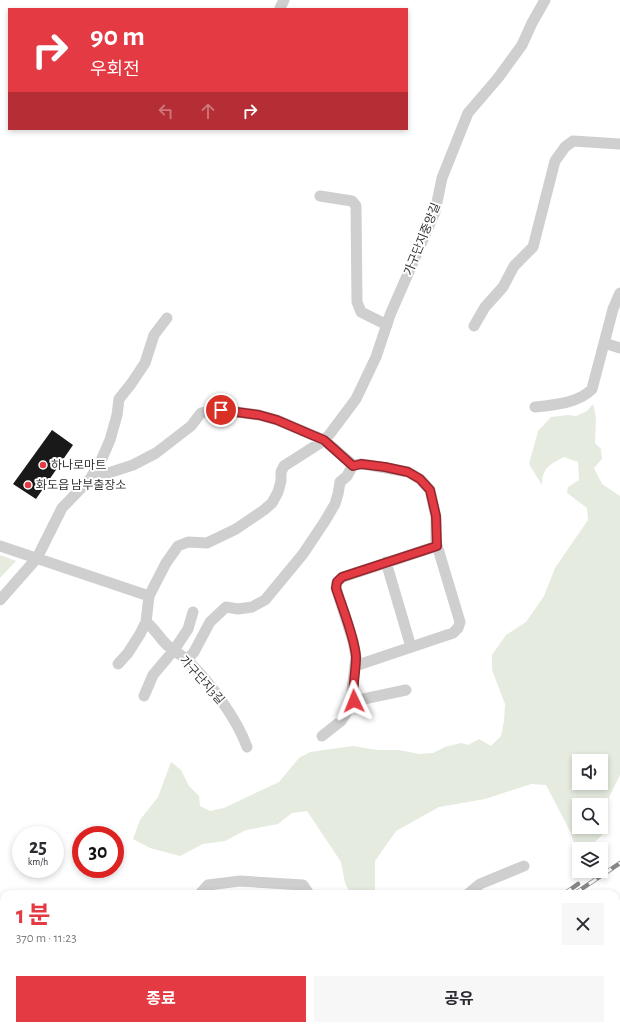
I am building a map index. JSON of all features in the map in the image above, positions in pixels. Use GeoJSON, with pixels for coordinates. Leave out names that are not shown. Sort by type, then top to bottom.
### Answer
{"type":"FeatureCollection","features":[{"type":"Feature","properties":{"kind":"street","name":"가구단지중앙길"},"geometry":{"type":"LineString","coordinates":[[149,596],[166,563],[178,546],[188,542],[207,543],[236,529],[272,503],[278,492],[281,481],[281,472],[284,466],[330,435],[356,399],[376,358],[387,325],[435,212],[442,178],[468,113],[498,78],[522,45],[545,0]]}},
{"type":"Feature","properties":{"kind":"street"},"geometry":{"type":"LineString","coordinates":[[474,326],[485,307],[503,287],[514,266],[533,247],[555,161],[565,147],[573,141],[620,144]]}},
{"type":"Feature","properties":{"kind":"street"},"geometry":{"type":"LineString","coordinates":[[320,196],[352,201],[356,206],[357,302],[361,312],[387,325]]}},
{"type":"Feature","properties":{"kind":"street"},"geometry":{"type":"LineString","coordinates":[[536,407],[554,405],[587,395],[592,389],[613,309],[620,293]]}},
{"type":"Feature","properties":{"kind":"street"},"geometry":{"type":"LineString","coordinates":[[0,600],[37,558],[62,508],[90,479],[100,463],[110,440],[117,415],[119,399],[145,363],[154,335],[167,318]]}},
{"type":"Feature","properties":{"kind":"street"},"geometry":{"type":"LineString","coordinates":[[604,343],[620,348]]}},
{"type":"Feature","properties":{"kind":"street"},"geometry":{"type":"LineString","coordinates":[[90,479],[133,465],[156,453],[191,426],[201,413],[221,410],[259,415],[277,420],[324,440],[353,466]]}},
{"type":"Feature","properties":{"kind":"street"},"geometry":{"type":"LineString","coordinates":[[187,660],[194,652],[210,622],[226,607],[238,609],[252,607],[265,600],[302,554],[325,521],[335,504],[340,482],[347,476],[353,466],[361,464],[408,472],[420,479],[430,490],[436,516],[437,546],[460,622],[458,628],[453,633],[355,666]]}},
{"type":"Feature","properties":{"kind":"street"},"geometry":{"type":"LineString","coordinates":[[0,546],[149,596],[146,622],[128,653],[118,664]]}},
{"type":"Feature","properties":{"kind":"street"},"geometry":{"type":"LineString","coordinates":[[322,736],[341,721],[354,701],[352,690],[356,657],[353,641],[336,588],[337,582],[342,577],[437,546]]}},
{"type":"Feature","properties":{"kind":"street"},"geometry":{"type":"LineString","coordinates":[[386,562],[411,647]]}},
{"type":"Feature","properties":{"kind":"street"},"geometry":{"type":"LineString","coordinates":[[144,696],[153,675],[174,650],[188,629],[193,612]]}},
{"type":"Feature","properties":{"kind":"street","name":"가구단지3길"},"geometry":{"type":"LineString","coordinates":[[146,622],[167,645],[187,660],[227,707],[244,737],[247,747]]}},
{"type":"Feature","properties":{"kind":"street"},"geometry":{"type":"LineString","coordinates":[[354,701],[406,690]]}},
{"type":"Feature","properties":{"kind":"street"},"geometry":{"type":"LineString","coordinates":[[473,890],[480,884],[524,866]]}},
{"type":"Feature","properties":{"kind":"street"},"geometry":{"type":"LineString","coordinates":[[204,890],[208,885],[240,881],[303,885],[306,890]]}},
{"type":"Feature","properties":{"kind":"shaded area"},"geometry":{"type":"Polygon","coordinates":[[[593,404],[596,417],[595,443],[601,449],[602,459],[594,468],[602,484],[620,496],[620,775],[609,797],[608,804],[608,798],[572,798],[572,834],[603,834],[595,842],[573,842],[571,833],[546,785],[531,784],[485,799],[439,807],[396,831],[375,861],[375,890],[348,890],[345,883],[341,862],[307,811],[292,813],[278,824],[246,830],[225,841],[203,844],[180,856],[150,848],[133,839],[140,820],[158,797],[171,762],[181,770],[189,786],[199,796],[200,806],[210,811],[224,808],[279,782],[299,758],[310,752],[353,746],[377,750],[399,750],[419,754],[433,753],[445,747],[461,743],[468,745],[479,739],[491,746],[501,736],[505,704],[492,670],[492,655],[506,635],[526,622],[544,596],[555,568],[588,520],[587,508],[567,493],[568,487],[579,480],[578,462],[564,457],[551,464],[543,474],[542,485],[529,464],[538,431],[551,417],[568,415],[576,416],[587,411],[593,404]]]}},
{"type":"Feature","properties":{"kind":"shaded area"},"geometry":{"type":"Polygon","coordinates":[[[0,555],[16,561],[0,578],[0,555]]]}},
{"type":"Feature","properties":{"kind":"building","name":"하나로마트"},"geometry":{"type":"Polygon","coordinates":[[[52,430],[73,445],[36,499],[13,484],[52,430]]]}},
{"type":"Feature","properties":{"kind":"railway"},"geometry":{"type":"LineString","coordinates":[[580,890],[620,863]]}},
{"type":"Feature","properties":{"kind":"railway"},"geometry":{"type":"LineString","coordinates":[[570,890],[578,884]]}},
{"type":"Feature","properties":{"kind":"place","name":"하나로마트"},"geometry":{"type":"Point","coordinates":[43,465]}},
{"type":"Feature","properties":{"kind":"place","name":"화도읍 남부출장소"},"geometry":{"type":"Point","coordinates":[28,485]}},
{"type":"Feature","properties":{"kind":"route"},"geometry":{"type":"LineString","coordinates":[[221,410],[259,415],[277,420],[324,440],[353,466],[361,464],[408,472],[420,479],[430,490],[436,516],[437,546],[342,577],[337,582],[336,588],[353,641],[356,657],[352,690],[354,701]]}}]}
